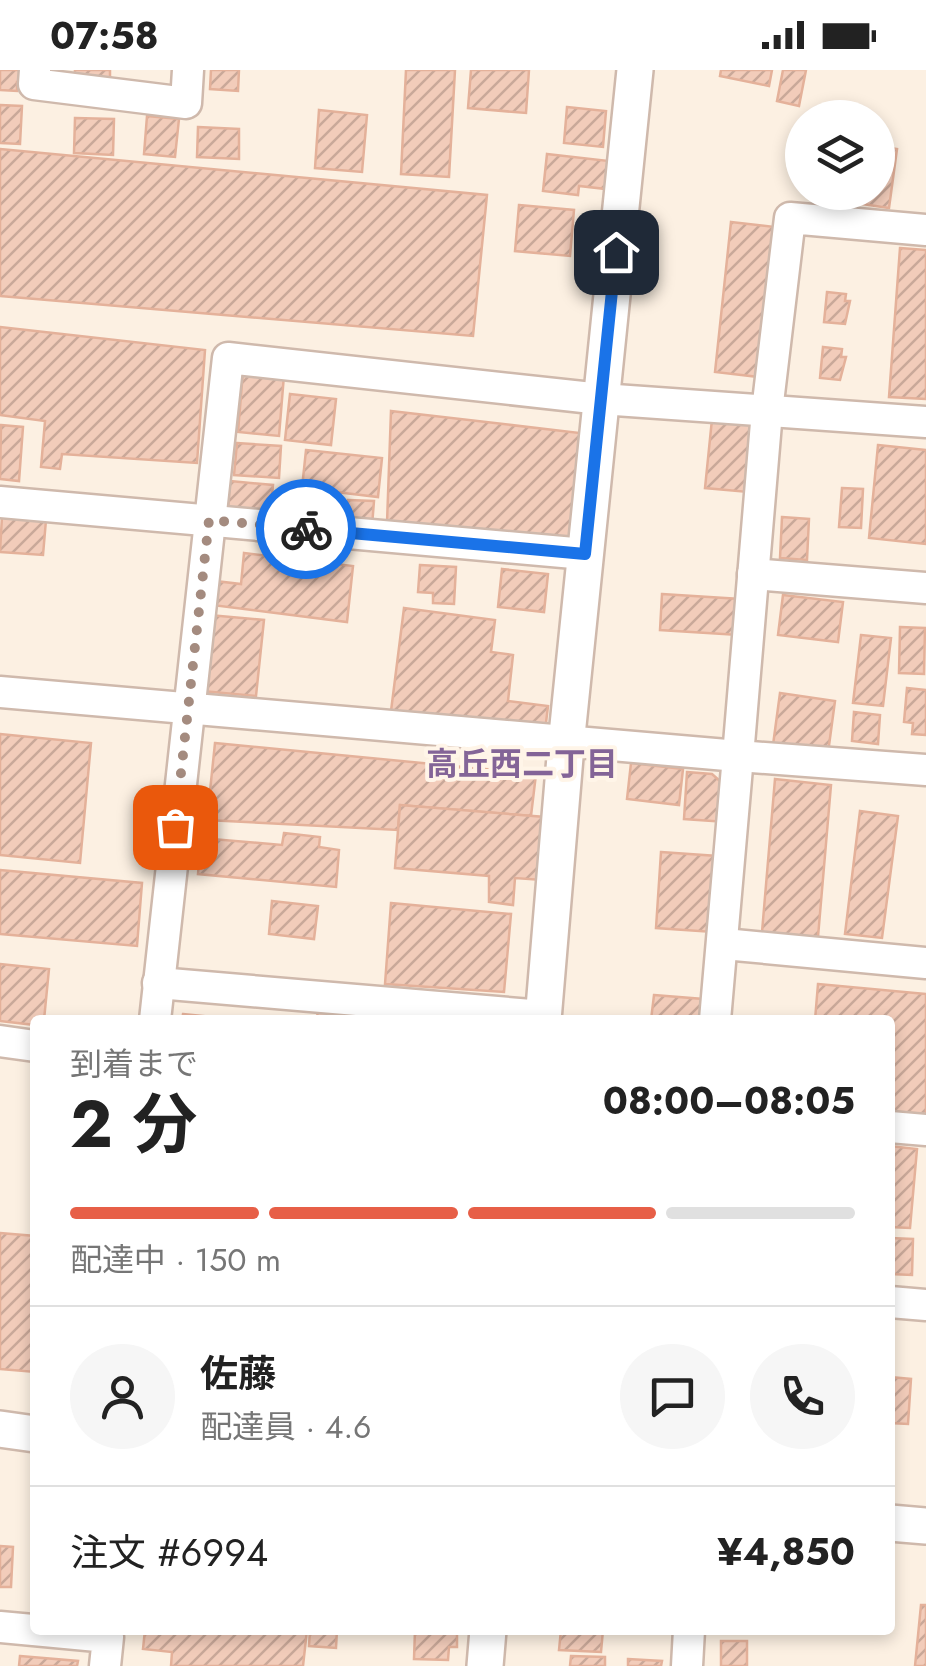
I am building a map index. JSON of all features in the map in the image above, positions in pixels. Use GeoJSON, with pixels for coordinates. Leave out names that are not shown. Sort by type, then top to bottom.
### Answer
{"type":"FeatureCollection","features":[{"type":"Feature","properties":{"kind":"street"},"geometry":{"type":"LineString","coordinates":[[35,70],[34,84],[186,103],[188,70]]}},
{"type":"Feature","properties":{"kind":"street"},"geometry":{"type":"LineString","coordinates":[[543,1015],[566,745],[635,70]]}},
{"type":"Feature","properties":{"kind":"street"},"geometry":{"type":"LineString","coordinates":[[716,1015],[767,411],[790,218],[926,230]]}},
{"type":"Feature","properties":{"kind":"street"},"geometry":{"type":"LineString","coordinates":[[155,1015],[228,358],[601,398],[926,422]]}},
{"type":"Feature","properties":{"kind":"street"},"geometry":{"type":"LineString","coordinates":[[0,502],[585,554]]}},
{"type":"Feature","properties":{"kind":"street"},"geometry":{"type":"LineString","coordinates":[[753,574],[926,588]]}},
{"type":"Feature","properties":{"kind":"street"},"geometry":{"type":"LineString","coordinates":[[0,692],[566,745],[926,770]]}},
{"type":"Feature","properties":{"kind":"street"},"geometry":{"type":"LineString","coordinates":[[724,944],[926,963]]}},
{"type":"Feature","properties":{"kind":"street"},"geometry":{"type":"LineString","coordinates":[[158,983],[510,1015]]}},
{"type":"Feature","properties":{"kind":"street"},"geometry":{"type":"LineString","coordinates":[[0,1041],[30,1045]]}},
{"type":"Feature","properties":{"kind":"street"},"geometry":{"type":"LineString","coordinates":[[895,1127],[926,1130]]}},
{"type":"Feature","properties":{"kind":"street"},"geometry":{"type":"LineString","coordinates":[[895,1302],[926,1305]]}},
{"type":"Feature","properties":{"kind":"street"},"geometry":{"type":"LineString","coordinates":[[0,1429],[30,1433]]}},
{"type":"Feature","properties":{"kind":"street"},"geometry":{"type":"LineString","coordinates":[[895,1523],[926,1526]]}},
{"type":"Feature","properties":{"kind":"street"},"geometry":{"type":"LineString","coordinates":[[0,1626],[30,1629]]}},
{"type":"Feature","properties":{"kind":"street"},"geometry":{"type":"LineString","coordinates":[[88,1635],[108,1637],[105,1666]]}},
{"type":"Feature","properties":{"kind":"street"},"geometry":{"type":"LineString","coordinates":[[484,1666],[487,1635]]}},
{"type":"Feature","properties":{"kind":"street"},"geometry":{"type":"LineString","coordinates":[[686,1666],[689,1635]]}},
{"type":"Feature","properties":{"kind":"building"},"geometry":{"type":"Polygon","coordinates":[[[0,70],[27,70],[26,82],[17,82],[17,91],[0,90],[0,70]]]}},
{"type":"Feature","properties":{"kind":"building"},"geometry":{"type":"Polygon","coordinates":[[[75,70],[110,70],[110,88],[74,86],[75,70]]]}},
{"type":"Feature","properties":{"kind":"building"},"geometry":{"type":"Polygon","coordinates":[[[211,70],[239,70],[238,91],[210,89],[211,70]]]}},
{"type":"Feature","properties":{"kind":"building"},"geometry":{"type":"Polygon","coordinates":[[[406,70],[455,70],[449,177],[401,174],[406,70]]]}},
{"type":"Feature","properties":{"kind":"building"},"geometry":{"type":"Polygon","coordinates":[[[471,70],[529,70],[526,113],[468,108],[471,70]]]}},
{"type":"Feature","properties":{"kind":"building"},"geometry":{"type":"Polygon","coordinates":[[[721,70],[772,70],[769,86],[720,76],[721,70]]]}},
{"type":"Feature","properties":{"kind":"building"},"geometry":{"type":"Polygon","coordinates":[[[783,70],[806,70],[800,100],[777,101],[783,70]]]}},
{"type":"Feature","properties":{"kind":"building"},"geometry":{"type":"Polygon","coordinates":[[[0,105],[22,106],[20,144],[0,143],[0,105]]]}},
{"type":"Feature","properties":{"kind":"building"},"geometry":{"type":"Polygon","coordinates":[[[567,107],[606,111],[603,147],[564,143],[567,107]]]}},
{"type":"Feature","properties":{"kind":"building"},"geometry":{"type":"Polygon","coordinates":[[[319,110],[367,115],[362,172],[315,168],[319,110]]]}},
{"type":"Feature","properties":{"kind":"building"},"geometry":{"type":"Polygon","coordinates":[[[147,116],[179,119],[175,157],[144,154],[147,116]]]}},
{"type":"Feature","properties":{"kind":"building"},"geometry":{"type":"Polygon","coordinates":[[[75,118],[114,119],[113,155],[74,153],[75,118]]]}},
{"type":"Feature","properties":{"kind":"building"},"geometry":{"type":"Polygon","coordinates":[[[198,127],[239,129],[239,159],[197,157],[198,127]]]}},
{"type":"Feature","properties":{"kind":"building"},"geometry":{"type":"Polygon","coordinates":[[[0,149],[487,195],[473,336],[0,296],[0,149]]]}},
{"type":"Feature","properties":{"kind":"building"},"geometry":{"type":"Polygon","coordinates":[[[547,154],[609,161],[606,189],[579,186],[578,195],[543,191],[547,154]]]}},
{"type":"Feature","properties":{"kind":"building"},"geometry":{"type":"Polygon","coordinates":[[[519,205],[574,210],[570,256],[515,251],[519,205]]]}},
{"type":"Feature","properties":{"kind":"building"},"geometry":{"type":"Polygon","coordinates":[[[731,222],[775,227],[759,377],[715,372],[731,222]]]}},
{"type":"Feature","properties":{"kind":"building"},"geometry":{"type":"Polygon","coordinates":[[[900,248],[926,250],[926,399],[889,397],[900,248]]]}},
{"type":"Feature","properties":{"kind":"building"},"geometry":{"type":"Polygon","coordinates":[[[827,292],[846,294],[845,301],[850,301],[845,324],[824,322],[827,292]]]}},
{"type":"Feature","properties":{"kind":"building"},"geometry":{"type":"Polygon","coordinates":[[[0,327],[205,350],[197,463],[62,454],[60,469],[41,467],[45,421],[0,415],[0,327]]]}},
{"type":"Feature","properties":{"kind":"building"},"geometry":{"type":"Polygon","coordinates":[[[823,347],[842,349],[841,357],[846,357],[840,380],[820,378],[823,347]]]}},
{"type":"Feature","properties":{"kind":"building"},"geometry":{"type":"Polygon","coordinates":[[[243,371],[284,375],[279,436],[238,432],[243,371]]]}},
{"type":"Feature","properties":{"kind":"building"},"geometry":{"type":"Polygon","coordinates":[[[290,394],[336,399],[331,445],[285,440],[290,394]]]}},
{"type":"Feature","properties":{"kind":"building"},"geometry":{"type":"Polygon","coordinates":[[[391,411],[580,433],[572,539],[387,523],[391,411]]]}},
{"type":"Feature","properties":{"kind":"building"},"geometry":{"type":"Polygon","coordinates":[[[712,419],[755,423],[748,492],[705,488],[712,419]]]}},
{"type":"Feature","properties":{"kind":"building"},"geometry":{"type":"Polygon","coordinates":[[[1,425],[23,427],[19,481],[0,479],[1,425]]]}},
{"type":"Feature","properties":{"kind":"building"},"geometry":{"type":"Polygon","coordinates":[[[237,443],[281,446],[279,478],[234,475],[237,443]]]}},
{"type":"Feature","properties":{"kind":"building"},"geometry":{"type":"Polygon","coordinates":[[[878,445],[926,450],[926,544],[869,538],[878,445]]]}},
{"type":"Feature","properties":{"kind":"building"},"geometry":{"type":"Polygon","coordinates":[[[306,450],[382,458],[378,497],[302,488],[306,450]]]}},
{"type":"Feature","properties":{"kind":"building"},"geometry":{"type":"Polygon","coordinates":[[[230,481],[273,485],[270,515],[228,511],[230,481]]]}},
{"type":"Feature","properties":{"kind":"building"},"geometry":{"type":"Polygon","coordinates":[[[842,488],[863,489],[861,528],[839,527],[842,488]]]}},
{"type":"Feature","properties":{"kind":"building"},"geometry":{"type":"Polygon","coordinates":[[[348,500],[374,501],[372,526],[347,522],[348,500]]]}},
{"type":"Feature","properties":{"kind":"building"},"geometry":{"type":"Polygon","coordinates":[[[2,516],[46,520],[43,555],[0,552],[2,516]]]}},
{"type":"Feature","properties":{"kind":"building"},"geometry":{"type":"Polygon","coordinates":[[[782,517],[809,519],[807,560],[780,558],[782,517]]]}},
{"type":"Feature","properties":{"kind":"building"},"geometry":{"type":"Polygon","coordinates":[[[244,553],[353,566],[347,622],[212,605],[215,581],[241,584],[244,553]]]}},
{"type":"Feature","properties":{"kind":"building"},"geometry":{"type":"Polygon","coordinates":[[[420,565],[456,567],[454,604],[433,603],[433,593],[418,592],[420,565]]]}},
{"type":"Feature","properties":{"kind":"building"},"geometry":{"type":"Polygon","coordinates":[[[502,569],[548,574],[544,612],[498,607],[502,569]]]}},
{"type":"Feature","properties":{"kind":"building"},"geometry":{"type":"Polygon","coordinates":[[[662,594],[740,599],[738,635],[660,630],[662,594]]]}},
{"type":"Feature","properties":{"kind":"building"},"geometry":{"type":"Polygon","coordinates":[[[783,595],[843,602],[838,642],[778,635],[783,595]]]}},
{"type":"Feature","properties":{"kind":"building"},"geometry":{"type":"Polygon","coordinates":[[[404,608],[495,620],[491,652],[513,655],[508,701],[548,706],[545,731],[391,711],[404,608]]]}},
{"type":"Feature","properties":{"kind":"building"},"geometry":{"type":"Polygon","coordinates":[[[209,615],[264,620],[256,696],[202,691],[209,615]]]}},
{"type":"Feature","properties":{"kind":"building"},"geometry":{"type":"Polygon","coordinates":[[[900,627],[925,628],[924,674],[899,673],[900,627]]]}},
{"type":"Feature","properties":{"kind":"building"},"geometry":{"type":"Polygon","coordinates":[[[861,635],[891,638],[883,706],[853,703],[861,635]]]}},
{"type":"Feature","properties":{"kind":"building"},"geometry":{"type":"Polygon","coordinates":[[[907,688],[926,690],[926,735],[912,734],[913,723],[904,722],[907,688]]]}},
{"type":"Feature","properties":{"kind":"building"},"geometry":{"type":"Polygon","coordinates":[[[780,693],[835,701],[828,753],[773,745],[780,693]]]}},
{"type":"Feature","properties":{"kind":"building"},"geometry":{"type":"Polygon","coordinates":[[[854,712],[880,715],[878,744],[852,741],[854,712]]]}},
{"type":"Feature","properties":{"kind":"building"},"geometry":{"type":"Polygon","coordinates":[[[0,734],[91,743],[80,863],[0,855],[0,734]]]}},
{"type":"Feature","properties":{"kind":"building"},"geometry":{"type":"Polygon","coordinates":[[[215,743],[536,774],[531,816],[400,805],[398,830],[207,820],[215,743]]]}},
{"type":"Feature","properties":{"kind":"building"},"geometry":{"type":"Polygon","coordinates":[[[631,763],[683,769],[679,805],[627,799],[631,763]]]}},
{"type":"Feature","properties":{"kind":"building"},"geometry":{"type":"Polygon","coordinates":[[[687,772],[712,774],[729,789],[726,822],[684,819],[687,772]]]}},
{"type":"Feature","properties":{"kind":"building"},"geometry":{"type":"Polygon","coordinates":[[[775,779],[831,785],[818,937],[762,932],[775,779]]]}},
{"type":"Feature","properties":{"kind":"building"},"geometry":{"type":"Polygon","coordinates":[[[400,805],[545,817],[542,880],[515,878],[513,905],[489,902],[489,876],[395,868],[400,805]]]}},
{"type":"Feature","properties":{"kind":"building"},"geometry":{"type":"Polygon","coordinates":[[[860,811],[898,816],[882,938],[845,934],[860,811]]]}},
{"type":"Feature","properties":{"kind":"building"},"geometry":{"type":"Polygon","coordinates":[[[284,833],[320,837],[319,847],[339,850],[336,887],[198,874],[201,838],[282,845],[284,833]]]}},
{"type":"Feature","properties":{"kind":"building"},"geometry":{"type":"Polygon","coordinates":[[[661,852],[717,856],[713,932],[656,928],[661,852]]]}},
{"type":"Feature","properties":{"kind":"building"},"geometry":{"type":"Polygon","coordinates":[[[0,870],[142,883],[137,946],[0,934],[0,870]]]}},
{"type":"Feature","properties":{"kind":"building"},"geometry":{"type":"Polygon","coordinates":[[[272,901],[318,906],[314,939],[269,934],[272,901]]]}},
{"type":"Feature","properties":{"kind":"building"},"geometry":{"type":"Polygon","coordinates":[[[391,903],[511,914],[504,992],[385,984],[391,903]]]}},
{"type":"Feature","properties":{"kind":"building"},"geometry":{"type":"Polygon","coordinates":[[[0,964],[49,969],[44,1015],[30,1015],[30,1024],[0,1021],[0,964]]]}},
{"type":"Feature","properties":{"kind":"building"},"geometry":{"type":"Polygon","coordinates":[[[818,984],[926,994],[926,1114],[895,1111],[895,1015],[815,1015],[818,984]]]}},
{"type":"Feature","properties":{"kind":"building"},"geometry":{"type":"Polygon","coordinates":[[[654,995],[703,999],[701,1015],[652,1015],[654,995]]]}},
{"type":"Feature","properties":{"kind":"building"},"geometry":{"type":"Polygon","coordinates":[[[318,1008],[383,1015],[317,1015],[318,1008]]]}},
{"type":"Feature","properties":{"kind":"building"},"geometry":{"type":"Polygon","coordinates":[[[895,1147],[917,1149],[910,1228],[895,1227],[895,1147]]]}},
{"type":"Feature","properties":{"kind":"building"},"geometry":{"type":"Polygon","coordinates":[[[0,1233],[30,1236],[30,1372],[0,1369],[0,1233]]]}},
{"type":"Feature","properties":{"kind":"building"},"geometry":{"type":"Polygon","coordinates":[[[895,1238],[913,1239],[912,1275],[895,1274],[895,1238]]]}},
{"type":"Feature","properties":{"kind":"building"},"geometry":{"type":"Polygon","coordinates":[[[895,1377],[911,1379],[908,1424],[895,1423],[895,1377]]]}},
{"type":"Feature","properties":{"kind":"building"},"geometry":{"type":"Polygon","coordinates":[[[0,1546],[13,1547],[11,1587],[0,1587],[0,1546]]]}},
{"type":"Feature","properties":{"kind":"building"},"geometry":{"type":"Polygon","coordinates":[[[921,1605],[926,1605],[926,1666],[915,1666],[921,1605]]]}},
{"type":"Feature","properties":{"kind":"building"},"geometry":{"type":"Polygon","coordinates":[[[144,1635],[306,1635],[303,1666],[171,1666],[172,1652],[143,1649],[144,1635]]]}},
{"type":"Feature","properties":{"kind":"building"},"geometry":{"type":"Polygon","coordinates":[[[310,1635],[337,1635],[336,1648],[309,1646],[310,1635]]]}},
{"type":"Feature","properties":{"kind":"building"},"geometry":{"type":"Polygon","coordinates":[[[415,1635],[457,1635],[457,1647],[449,1647],[448,1660],[414,1659],[415,1635]]]}},
{"type":"Feature","properties":{"kind":"building"},"geometry":{"type":"Polygon","coordinates":[[[560,1635],[603,1635],[601,1652],[559,1650],[560,1635]]]}},
{"type":"Feature","properties":{"kind":"building"},"geometry":{"type":"Polygon","coordinates":[[[721,1641],[747,1641],[747,1666],[721,1666],[721,1641]]]}},
{"type":"Feature","properties":{"kind":"building"},"geometry":{"type":"Polygon","coordinates":[[[20,1656],[78,1661],[77,1666],[19,1666],[20,1656]]]}},
{"type":"Feature","properties":{"kind":"building"},"geometry":{"type":"Polygon","coordinates":[[[571,1656],[605,1657],[605,1666],[570,1666],[571,1656]]]}},
{"type":"Feature","properties":{"kind":"building"},"geometry":{"type":"Polygon","coordinates":[[[628,1659],[662,1661],[661,1666],[628,1666],[628,1659]]]}},
{"type":"Feature","properties":{"kind":"way so far"},"geometry":{"type":"LineString","coordinates":[[175,827],[209,520],[306,529]]}},
{"type":"Feature","properties":{"kind":"district","name":"高丘西二丁目"},"geometry":{"type":"Point","coordinates":[522,764]}},
{"type":"Feature","properties":{"kind":"route"},"geometry":{"type":"LineString","coordinates":[[306,529],[585,554],[616,252]]}}]}
